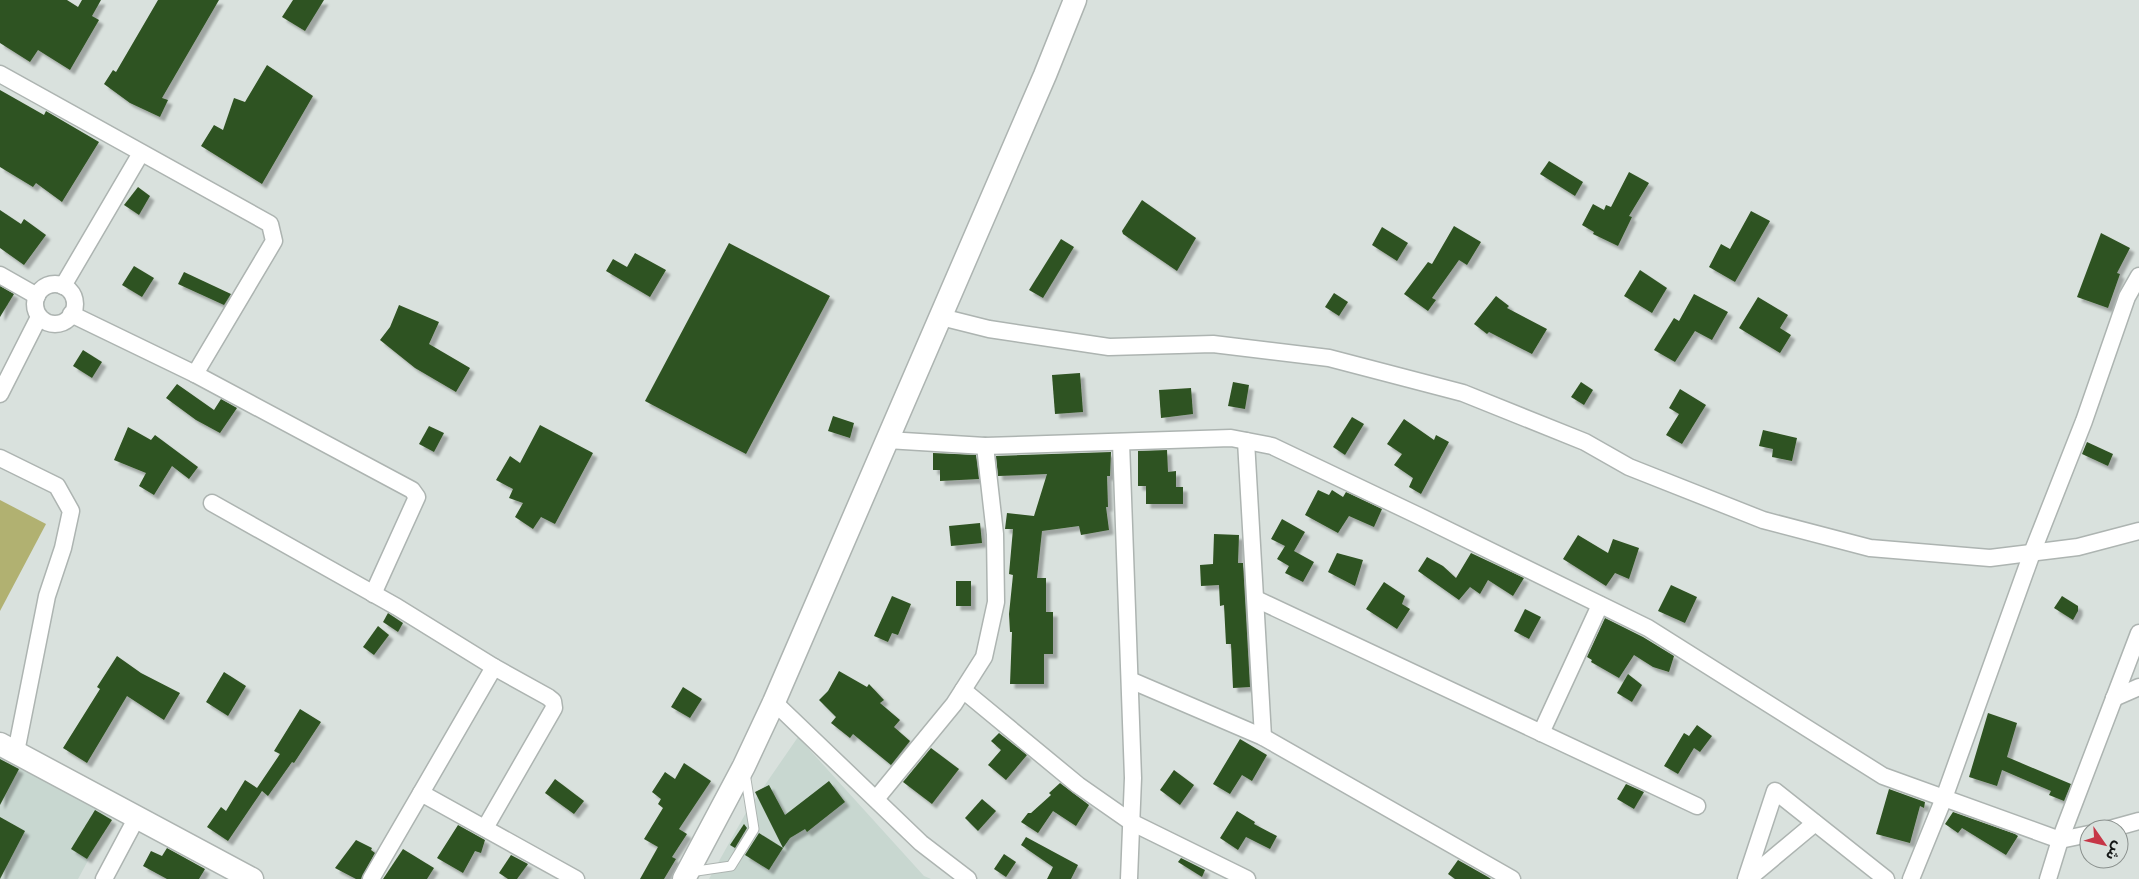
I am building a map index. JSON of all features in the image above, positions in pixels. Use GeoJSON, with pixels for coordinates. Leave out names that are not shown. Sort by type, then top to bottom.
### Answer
{"type":"FeatureCollection","features":[{"type":"Feature","properties":{"kind":"main road"},"geometry":{"type":"LineString","coordinates":[[685,876],[744,766],[774,702],[1045,76],[1075,0]]}},
{"type":"Feature","properties":{"kind":"main road"},"geometry":{"type":"LineString","coordinates":[[8,748],[247,878]]}},
{"type":"Feature","properties":{"kind":"street"},"geometry":{"type":"LineString","coordinates":[[0,74],[270,224],[274,241],[195,374]]}},
{"type":"Feature","properties":{"kind":"street"},"geometry":{"type":"LineString","coordinates":[[63,286],[141,153]]}},
{"type":"Feature","properties":{"kind":"street"},"geometry":{"type":"LineString","coordinates":[[0,275],[37,296]]}},
{"type":"Feature","properties":{"kind":"street"},"geometry":{"type":"LineString","coordinates":[[1911,879],[1944,798],[2032,553],[2084,421],[2127,298],[2139,276]]}},
{"type":"Feature","properties":{"kind":"street"},"geometry":{"type":"LineString","coordinates":[[54,284],[63,286],[70,292],[74,300],[71,314],[63,322],[55,324],[46,322],[39,317],[35,309],[37,296],[46,286],[54,284]]}},
{"type":"Feature","properties":{"kind":"street"},"geometry":{"type":"LineString","coordinates":[[71,314],[195,374],[412,490],[417,497],[373,594]]}},
{"type":"Feature","properties":{"kind":"street"},"geometry":{"type":"LineString","coordinates":[[0,394],[39,317]]}},
{"type":"Feature","properties":{"kind":"street"},"geometry":{"type":"LineString","coordinates":[[941,317],[989,329],[1109,347],[1213,344],[1329,358],[1463,393],[1586,442],[1629,467],[1763,520],[1870,548],[1990,558],[2078,547],[2139,531]]}},
{"type":"Feature","properties":{"kind":"street"},"geometry":{"type":"LineString","coordinates":[[888,440],[985,446],[1232,438],[1272,446],[1648,628],[1883,776],[2060,840],[2079,836]]}},
{"type":"Feature","properties":{"kind":"street"},"geometry":{"type":"LineString","coordinates":[[1246,441],[1263,737]]}},
{"type":"Feature","properties":{"kind":"street"},"geometry":{"type":"LineString","coordinates":[[1121,442],[1133,778],[1129,879]]}},
{"type":"Feature","properties":{"kind":"street"},"geometry":{"type":"LineString","coordinates":[[876,799],[963,690],[984,657],[996,602],[995,534],[985,446]]}},
{"type":"Feature","properties":{"kind":"street"},"geometry":{"type":"LineString","coordinates":[[0,458],[57,486],[71,511],[8,748]]}},
{"type":"Feature","properties":{"kind":"street"},"geometry":{"type":"LineString","coordinates":[[212,503],[373,594],[553,701],[554,708],[485,828]]}},
{"type":"Feature","properties":{"kind":"street"},"geometry":{"type":"LineString","coordinates":[[1256,599],[1697,806]]}},
{"type":"Feature","properties":{"kind":"street"},"geometry":{"type":"LineString","coordinates":[[1540,733],[1600,605]]}},
{"type":"Feature","properties":{"kind":"street"},"geometry":{"type":"LineString","coordinates":[[2048,879],[2060,840],[2139,633]]}},
{"type":"Feature","properties":{"kind":"street"},"geometry":{"type":"LineString","coordinates":[[371,879],[494,666]]}},
{"type":"Feature","properties":{"kind":"street"},"geometry":{"type":"LineString","coordinates":[[1130,680],[1263,737],[1512,879]]}},
{"type":"Feature","properties":{"kind":"street"},"geometry":{"type":"LineString","coordinates":[[2114,698],[2139,687]]}},
{"type":"Feature","properties":{"kind":"street"},"geometry":{"type":"LineString","coordinates":[[963,690],[1078,784],[1131,822],[1247,879]]}},
{"type":"Feature","properties":{"kind":"street"},"geometry":{"type":"LineString","coordinates":[[774,702],[921,842],[968,879]]}},
{"type":"Feature","properties":{"kind":"street"},"geometry":{"type":"LineString","coordinates":[[1747,879],[1775,791],[1886,879]]}},
{"type":"Feature","properties":{"kind":"street"},"geometry":{"type":"LineString","coordinates":[[421,793],[576,879]]}},
{"type":"Feature","properties":{"kind":"street"},"geometry":{"type":"LineString","coordinates":[[104,879],[137,817]]}},
{"type":"Feature","properties":{"kind":"street"},"geometry":{"type":"LineString","coordinates":[[1747,879],[1815,824]]}},
{"type":"Feature","properties":{"kind":"lane"},"geometry":{"type":"LineString","coordinates":[[685,876],[731,866],[754,829],[744,766]]}},
{"type":"Feature","properties":{"kind":"shaded area"},"geometry":{"type":"Polygon","coordinates":[[[0,500],[46,524],[0,611],[0,500]]]}},
{"type":"Feature","properties":{"kind":"shaded area"},"geometry":{"type":"Polygon","coordinates":[[[798,737],[924,876],[931,879],[709,879],[747,811],[798,737]]]}},
{"type":"Feature","properties":{"kind":"shaded area"},"geometry":{"type":"Polygon","coordinates":[[[0,753],[111,818],[78,879],[0,879],[0,753]]]}},
{"type":"Feature","properties":{"kind":"building"},"geometry":{"type":"Polygon","coordinates":[[[0,0],[67,0],[78,7],[82,0],[101,0],[92,16],[99,20],[70,70],[38,50],[30,62],[0,43],[0,0]]]}},
{"type":"Feature","properties":{"kind":"building"},"geometry":{"type":"Polygon","coordinates":[[[158,0],[219,0],[162,98],[168,100],[160,117],[130,103],[104,84],[113,70],[116,72],[158,0]]]}},
{"type":"Feature","properties":{"kind":"building"},"geometry":{"type":"Polygon","coordinates":[[[293,0],[324,0],[305,31],[282,17],[293,0]]]}},
{"type":"Feature","properties":{"kind":"building"},"geometry":{"type":"Polygon","coordinates":[[[267,65],[313,96],[262,184],[201,146],[214,125],[223,130],[234,98],[245,102],[267,65]]]}},
{"type":"Feature","properties":{"kind":"building"},"geometry":{"type":"Polygon","coordinates":[[[0,90],[44,115],[46,111],[99,142],[62,202],[36,183],[33,187],[0,167],[0,90]]]}},
{"type":"Feature","properties":{"kind":"building"},"geometry":{"type":"Polygon","coordinates":[[[1549,161],[1583,182],[1575,196],[1540,174],[1549,161]]]}},
{"type":"Feature","properties":{"kind":"building"},"geometry":{"type":"Polygon","coordinates":[[[1629,172],[1649,183],[1629,216],[1632,217],[1618,246],[1593,234],[1594,232],[1582,225],[1593,204],[1604,210],[1606,205],[1611,207],[1629,172]]]}},
{"type":"Feature","properties":{"kind":"building"},"geometry":{"type":"Polygon","coordinates":[[[138,187],[150,196],[139,215],[124,205],[138,187]]]}},
{"type":"Feature","properties":{"kind":"building"},"geometry":{"type":"Polygon","coordinates":[[[1142,200],[1196,238],[1177,271],[1123,234],[1122,231],[1142,200]]]}},
{"type":"Feature","properties":{"kind":"building"},"geometry":{"type":"Polygon","coordinates":[[[0,210],[21,224],[24,219],[46,235],[24,265],[0,248],[0,210]]]}},
{"type":"Feature","properties":{"kind":"building"},"geometry":{"type":"Polygon","coordinates":[[[1751,211],[1770,221],[1735,282],[1709,267],[1721,244],[1730,249],[1751,211]]]}},
{"type":"Feature","properties":{"kind":"building"},"geometry":{"type":"Polygon","coordinates":[[[1454,226],[1481,242],[1467,265],[1459,260],[1432,298],[1436,300],[1428,311],[1404,294],[1428,262],[1432,264],[1454,226]]]}},
{"type":"Feature","properties":{"kind":"building"},"geometry":{"type":"Polygon","coordinates":[[[1382,227],[1408,243],[1397,261],[1372,245],[1382,227]]]}},
{"type":"Feature","properties":{"kind":"building"},"geometry":{"type":"Polygon","coordinates":[[[2101,233],[2130,248],[2117,273],[2120,274],[2108,308],[2077,297],[2101,233]]]}},
{"type":"Feature","properties":{"kind":"building"},"geometry":{"type":"Polygon","coordinates":[[[1061,239],[1074,247],[1043,298],[1029,290],[1061,239]]]}},
{"type":"Feature","properties":{"kind":"building"},"geometry":{"type":"Polygon","coordinates":[[[729,243],[830,296],[746,454],[645,401],[729,243]]]}},
{"type":"Feature","properties":{"kind":"building"},"geometry":{"type":"Polygon","coordinates":[[[635,253],[666,270],[650,297],[606,271],[613,259],[627,267],[635,253]]]}},
{"type":"Feature","properties":{"kind":"building"},"geometry":{"type":"Polygon","coordinates":[[[134,266],[154,278],[142,297],[122,285],[134,266]]]}},
{"type":"Feature","properties":{"kind":"building"},"geometry":{"type":"Polygon","coordinates":[[[1640,270],[1667,288],[1652,313],[1624,296],[1640,270]]]}},
{"type":"Feature","properties":{"kind":"building"},"geometry":{"type":"Polygon","coordinates":[[[184,272],[231,294],[224,305],[178,284],[184,272]]]}},
{"type":"Feature","properties":{"kind":"building"},"geometry":{"type":"Polygon","coordinates":[[[0,286],[14,294],[0,317],[0,286]]]}},
{"type":"Feature","properties":{"kind":"building"},"geometry":{"type":"Polygon","coordinates":[[[1334,293],[1348,302],[1339,316],[1325,307],[1334,293]]]}},
{"type":"Feature","properties":{"kind":"building"},"geometry":{"type":"Polygon","coordinates":[[[1694,294],[1728,312],[1712,340],[1695,331],[1675,362],[1654,350],[1674,318],[1679,321],[1694,294]]]}},
{"type":"Feature","properties":{"kind":"building"},"geometry":{"type":"Polygon","coordinates":[[[1496,296],[1509,306],[1507,308],[1547,329],[1532,354],[1489,332],[1487,334],[1474,324],[1496,296]]]}},
{"type":"Feature","properties":{"kind":"building"},"geometry":{"type":"Polygon","coordinates":[[[1758,297],[1788,315],[1780,328],[1791,335],[1780,353],[1739,328],[1758,297]]]}},
{"type":"Feature","properties":{"kind":"building"},"geometry":{"type":"Polygon","coordinates":[[[399,305],[439,322],[429,344],[470,368],[456,392],[415,368],[380,340],[390,327],[399,305]]]}},
{"type":"Feature","properties":{"kind":"building"},"geometry":{"type":"Polygon","coordinates":[[[83,350],[102,362],[92,378],[73,366],[83,350]]]}},
{"type":"Feature","properties":{"kind":"building"},"geometry":{"type":"Polygon","coordinates":[[[1080,373],[1083,412],[1055,414],[1052,375],[1080,373]]]}},
{"type":"Feature","properties":{"kind":"building"},"geometry":{"type":"Polygon","coordinates":[[[1233,382],[1249,385],[1245,409],[1228,406],[1233,382]]]}},
{"type":"Feature","properties":{"kind":"building"},"geometry":{"type":"Polygon","coordinates":[[[1581,382],[1593,390],[1584,405],[1571,397],[1581,382]]]}},
{"type":"Feature","properties":{"kind":"building"},"geometry":{"type":"Polygon","coordinates":[[[177,384],[214,410],[221,399],[237,408],[220,433],[196,420],[166,398],[177,384]]]}},
{"type":"Feature","properties":{"kind":"building"},"geometry":{"type":"Polygon","coordinates":[[[1191,388],[1193,414],[1161,418],[1159,390],[1191,388]]]}},
{"type":"Feature","properties":{"kind":"building"},"geometry":{"type":"Polygon","coordinates":[[[1680,389],[1706,405],[1682,444],[1666,435],[1679,414],[1669,408],[1680,389]]]}},
{"type":"Feature","properties":{"kind":"building"},"geometry":{"type":"Polygon","coordinates":[[[833,416],[854,423],[850,438],[828,431],[833,416]]]}},
{"type":"Feature","properties":{"kind":"building"},"geometry":{"type":"Polygon","coordinates":[[[1352,417],[1364,424],[1345,455],[1333,447],[1352,417]]]}},
{"type":"Feature","properties":{"kind":"building"},"geometry":{"type":"Polygon","coordinates":[[[1404,419],[1434,440],[1436,435],[1449,442],[1421,494],[1409,487],[1413,478],[1394,465],[1402,454],[1387,444],[1404,419]]]}},
{"type":"Feature","properties":{"kind":"building"},"geometry":{"type":"Polygon","coordinates":[[[540,425],[593,453],[555,524],[541,517],[533,529],[515,517],[523,503],[509,498],[513,489],[496,480],[510,456],[520,463],[540,425]]]}},
{"type":"Feature","properties":{"kind":"building"},"geometry":{"type":"Polygon","coordinates":[[[429,426],[444,433],[434,452],[419,444],[429,426]]]}},
{"type":"Feature","properties":{"kind":"building"},"geometry":{"type":"Polygon","coordinates":[[[128,427],[151,440],[155,435],[198,467],[189,479],[172,466],[154,495],[139,486],[146,473],[114,460],[128,427]]]}},
{"type":"Feature","properties":{"kind":"building"},"geometry":{"type":"Polygon","coordinates":[[[1763,430],[1797,438],[1792,461],[1772,457],[1773,449],[1759,446],[1763,430]]]}},
{"type":"Feature","properties":{"kind":"building"},"geometry":{"type":"Polygon","coordinates":[[[2087,442],[2113,454],[2108,466],[2082,454],[2087,442]]]}},
{"type":"Feature","properties":{"kind":"building"},"geometry":{"type":"Polygon","coordinates":[[[1167,450],[1168,472],[1176,471],[1176,487],[1183,487],[1183,504],[1146,504],[1146,486],[1138,486],[1138,451],[1167,450]]]}},
{"type":"Feature","properties":{"kind":"building"},"geometry":{"type":"Polygon","coordinates":[[[1111,452],[1110,476],[1107,476],[1108,507],[1106,507],[1109,530],[1081,535],[1079,526],[1042,531],[1037,578],[1046,578],[1046,612],[1053,612],[1053,654],[1044,654],[1044,684],[1010,684],[1012,632],[1010,632],[1009,614],[1013,575],[1009,574],[1013,529],[1005,529],[1007,513],[1034,516],[1047,474],[998,476],[996,456],[1111,452]]]}},
{"type":"Feature","properties":{"kind":"building"},"geometry":{"type":"Polygon","coordinates":[[[933,453],[976,455],[979,479],[940,481],[940,470],[933,470],[933,453]]]}},
{"type":"Feature","properties":{"kind":"building"},"geometry":{"type":"Polygon","coordinates":[[[1318,490],[1329,495],[1332,490],[1343,497],[1346,492],[1382,509],[1374,527],[1349,516],[1338,533],[1305,515],[1318,490]]]}},
{"type":"Feature","properties":{"kind":"building"},"geometry":{"type":"Polygon","coordinates":[[[1282,519],[1305,532],[1294,551],[1314,562],[1303,582],[1285,573],[1289,566],[1277,559],[1285,546],[1271,539],[1282,519]]]}},
{"type":"Feature","properties":{"kind":"building"},"geometry":{"type":"Polygon","coordinates":[[[980,523],[982,543],[951,546],[949,526],[980,523]]]}},
{"type":"Feature","properties":{"kind":"building"},"geometry":{"type":"Polygon","coordinates":[[[1214,534],[1239,535],[1238,563],[1243,563],[1250,687],[1233,688],[1231,644],[1226,644],[1224,605],[1220,606],[1219,585],[1201,586],[1200,565],[1213,564],[1214,534]]]}},
{"type":"Feature","properties":{"kind":"building"},"geometry":{"type":"Polygon","coordinates":[[[1578,535],[1608,553],[1613,539],[1639,548],[1629,579],[1615,573],[1606,586],[1563,559],[1578,535]]]}},
{"type":"Feature","properties":{"kind":"building"},"geometry":{"type":"Polygon","coordinates":[[[1337,553],[1363,560],[1355,586],[1328,572],[1337,553]]]}},
{"type":"Feature","properties":{"kind":"building"},"geometry":{"type":"Polygon","coordinates":[[[1471,553],[1524,578],[1513,596],[1488,580],[1480,594],[1470,587],[1459,600],[1418,571],[1427,557],[1443,566],[1456,578],[1471,553]]]}},
{"type":"Feature","properties":{"kind":"building"},"geometry":{"type":"Polygon","coordinates":[[[956,581],[971,581],[971,606],[956,606],[956,581]]]}},
{"type":"Feature","properties":{"kind":"building"},"geometry":{"type":"Polygon","coordinates":[[[1384,582],[1405,596],[1402,604],[1410,609],[1397,629],[1366,609],[1384,582]]]}},
{"type":"Feature","properties":{"kind":"building"},"geometry":{"type":"Polygon","coordinates":[[[1671,585],[1697,597],[1685,623],[1658,611],[1671,585]]]}},
{"type":"Feature","properties":{"kind":"building"},"geometry":{"type":"Polygon","coordinates":[[[892,596],[911,604],[898,635],[892,633],[888,642],[874,636],[892,596]]]}},
{"type":"Feature","properties":{"kind":"building"},"geometry":{"type":"Polygon","coordinates":[[[2062,596],[2078,606],[2078,611],[2073,620],[2054,608],[2062,596]]]}},
{"type":"Feature","properties":{"kind":"building"},"geometry":{"type":"Polygon","coordinates":[[[1525,609],[1541,617],[1529,639],[1514,631],[1525,609]]]}},
{"type":"Feature","properties":{"kind":"building"},"geometry":{"type":"Polygon","coordinates":[[[388,613],[403,623],[398,632],[383,622],[388,613]]]}},
{"type":"Feature","properties":{"kind":"building"},"geometry":{"type":"Polygon","coordinates":[[[1605,618],[1643,637],[1674,656],[1669,672],[1653,667],[1634,655],[1619,678],[1591,662],[1592,660],[1587,657],[1605,618]]]}},
{"type":"Feature","properties":{"kind":"building"},"geometry":{"type":"Polygon","coordinates":[[[378,626],[389,635],[374,655],[363,647],[378,626]]]}},
{"type":"Feature","properties":{"kind":"building"},"geometry":{"type":"Polygon","coordinates":[[[117,656],[141,673],[180,693],[164,720],[127,696],[87,763],[63,748],[100,689],[97,687],[117,656]]]}},
{"type":"Feature","properties":{"kind":"building"},"geometry":{"type":"Polygon","coordinates":[[[839,671],[867,687],[869,684],[884,700],[880,703],[900,720],[894,727],[910,741],[891,765],[853,734],[850,738],[831,723],[836,717],[819,700],[828,691],[839,671]]]}},
{"type":"Feature","properties":{"kind":"building"},"geometry":{"type":"Polygon","coordinates":[[[224,672],[246,686],[228,716],[206,702],[224,672]]]}},
{"type":"Feature","properties":{"kind":"building"},"geometry":{"type":"Polygon","coordinates":[[[1628,674],[1642,685],[1632,702],[1617,693],[1628,674]]]}},
{"type":"Feature","properties":{"kind":"building"},"geometry":{"type":"Polygon","coordinates":[[[683,687],[702,699],[690,718],[671,707],[683,687]]]}},
{"type":"Feature","properties":{"kind":"building"},"geometry":{"type":"Polygon","coordinates":[[[300,709],[321,722],[294,763],[292,762],[268,796],[262,791],[228,841],[207,827],[221,807],[226,811],[245,780],[257,788],[280,754],[274,751],[300,709]]]}},
{"type":"Feature","properties":{"kind":"building"},"geometry":{"type":"Polygon","coordinates":[[[1988,713],[2017,723],[2007,757],[2071,784],[2064,801],[2049,795],[2051,791],[2002,770],[1997,786],[1969,777],[1988,713]]]}},
{"type":"Feature","properties":{"kind":"building"},"geometry":{"type":"Polygon","coordinates":[[[1697,725],[1712,736],[1700,752],[1694,748],[1678,774],[1664,766],[1684,733],[1689,736],[1697,725]]]}},
{"type":"Feature","properties":{"kind":"building"},"geometry":{"type":"Polygon","coordinates":[[[999,733],[1027,755],[1006,780],[988,765],[1001,750],[991,741],[999,733]]]}},
{"type":"Feature","properties":{"kind":"building"},"geometry":{"type":"Polygon","coordinates":[[[1240,739],[1267,755],[1252,781],[1242,775],[1230,794],[1213,784],[1240,739]]]}},
{"type":"Feature","properties":{"kind":"building"},"geometry":{"type":"Polygon","coordinates":[[[931,748],[959,769],[932,804],[903,782],[931,748]]]}},
{"type":"Feature","properties":{"kind":"building"},"geometry":{"type":"Polygon","coordinates":[[[0,759],[19,769],[0,805],[0,759]]]}},
{"type":"Feature","properties":{"kind":"building"},"geometry":{"type":"Polygon","coordinates":[[[684,763],[711,781],[679,829],[687,834],[672,857],[676,859],[664,879],[640,879],[658,847],[644,839],[663,808],[658,804],[661,799],[652,792],[665,772],[675,779],[684,763]]]}},
{"type":"Feature","properties":{"kind":"building"},"geometry":{"type":"Polygon","coordinates":[[[1174,770],[1194,785],[1180,805],[1160,790],[1174,770]]]}},
{"type":"Feature","properties":{"kind":"building"},"geometry":{"type":"Polygon","coordinates":[[[555,779],[584,801],[574,814],[545,793],[555,779]]]}},
{"type":"Feature","properties":{"kind":"building"},"geometry":{"type":"Polygon","coordinates":[[[829,781],[845,802],[807,832],[805,829],[790,838],[783,848],[755,792],[769,785],[785,815],[829,781]]]}},
{"type":"Feature","properties":{"kind":"building"},"geometry":{"type":"Polygon","coordinates":[[[1060,783],[1089,805],[1076,826],[1053,811],[1038,833],[1021,822],[1028,813],[1031,813],[1051,795],[1049,793],[1060,783]]]}},
{"type":"Feature","properties":{"kind":"building"},"geometry":{"type":"Polygon","coordinates":[[[1626,784],[1644,792],[1634,809],[1617,799],[1626,784]]]}},
{"type":"Feature","properties":{"kind":"building"},"geometry":{"type":"Polygon","coordinates":[[[1889,789],[1925,802],[1924,808],[1920,806],[1910,843],[1876,834],[1889,789]]]}},
{"type":"Feature","properties":{"kind":"building"},"geometry":{"type":"Polygon","coordinates":[[[982,799],[996,811],[978,831],[965,818],[982,799]]]}},
{"type":"Feature","properties":{"kind":"building"},"geometry":{"type":"Polygon","coordinates":[[[95,810],[112,820],[87,859],[71,849],[95,810]]]}},
{"type":"Feature","properties":{"kind":"building"},"geometry":{"type":"Polygon","coordinates":[[[1237,811],[1255,822],[1254,824],[1277,836],[1270,849],[1246,837],[1238,850],[1220,838],[1237,811]]]}},
{"type":"Feature","properties":{"kind":"building"},"geometry":{"type":"Polygon","coordinates":[[[1953,812],[2018,836],[2006,855],[1962,828],[1958,833],[1945,824],[1953,812]]]}},
{"type":"Feature","properties":{"kind":"building"},"geometry":{"type":"Polygon","coordinates":[[[0,817],[25,831],[0,879],[0,817]]]}},
{"type":"Feature","properties":{"kind":"building"},"geometry":{"type":"Polygon","coordinates":[[[744,824],[747,828],[735,848],[730,845],[744,824]]]}},
{"type":"Feature","properties":{"kind":"building"},"geometry":{"type":"Polygon","coordinates":[[[458,825],[485,840],[481,853],[475,851],[463,873],[437,858],[458,825]]]}},
{"type":"Feature","properties":{"kind":"building"},"geometry":{"type":"Polygon","coordinates":[[[759,833],[783,848],[769,870],[745,855],[759,833]]]}},
{"type":"Feature","properties":{"kind":"building"},"geometry":{"type":"Polygon","coordinates":[[[1026,837],[1078,865],[1071,879],[1047,879],[1053,867],[1021,845],[1026,837]]]}},
{"type":"Feature","properties":{"kind":"building"},"geometry":{"type":"Polygon","coordinates":[[[356,840],[372,848],[371,850],[375,853],[361,879],[356,879],[335,868],[356,840]]]}},
{"type":"Feature","properties":{"kind":"building"},"geometry":{"type":"Polygon","coordinates":[[[167,848],[205,869],[199,879],[167,879],[143,866],[151,851],[162,856],[167,848]]]}},
{"type":"Feature","properties":{"kind":"building"},"geometry":{"type":"Polygon","coordinates":[[[403,849],[434,868],[427,879],[383,879],[403,849]]]}},
{"type":"Feature","properties":{"kind":"building"},"geometry":{"type":"Polygon","coordinates":[[[1004,854],[1016,862],[1006,877],[994,869],[1004,854]]]}},
{"type":"Feature","properties":{"kind":"building"},"geometry":{"type":"Polygon","coordinates":[[[511,855],[528,864],[517,879],[508,879],[499,873],[511,855]]]}},
{"type":"Feature","properties":{"kind":"building"},"geometry":{"type":"Polygon","coordinates":[[[1181,858],[1205,870],[1202,877],[1178,862],[1181,858]]]}},
{"type":"Feature","properties":{"kind":"building"},"geometry":{"type":"Polygon","coordinates":[[[1458,860],[1491,879],[1455,879],[1448,874],[1458,860]]]}}]}
